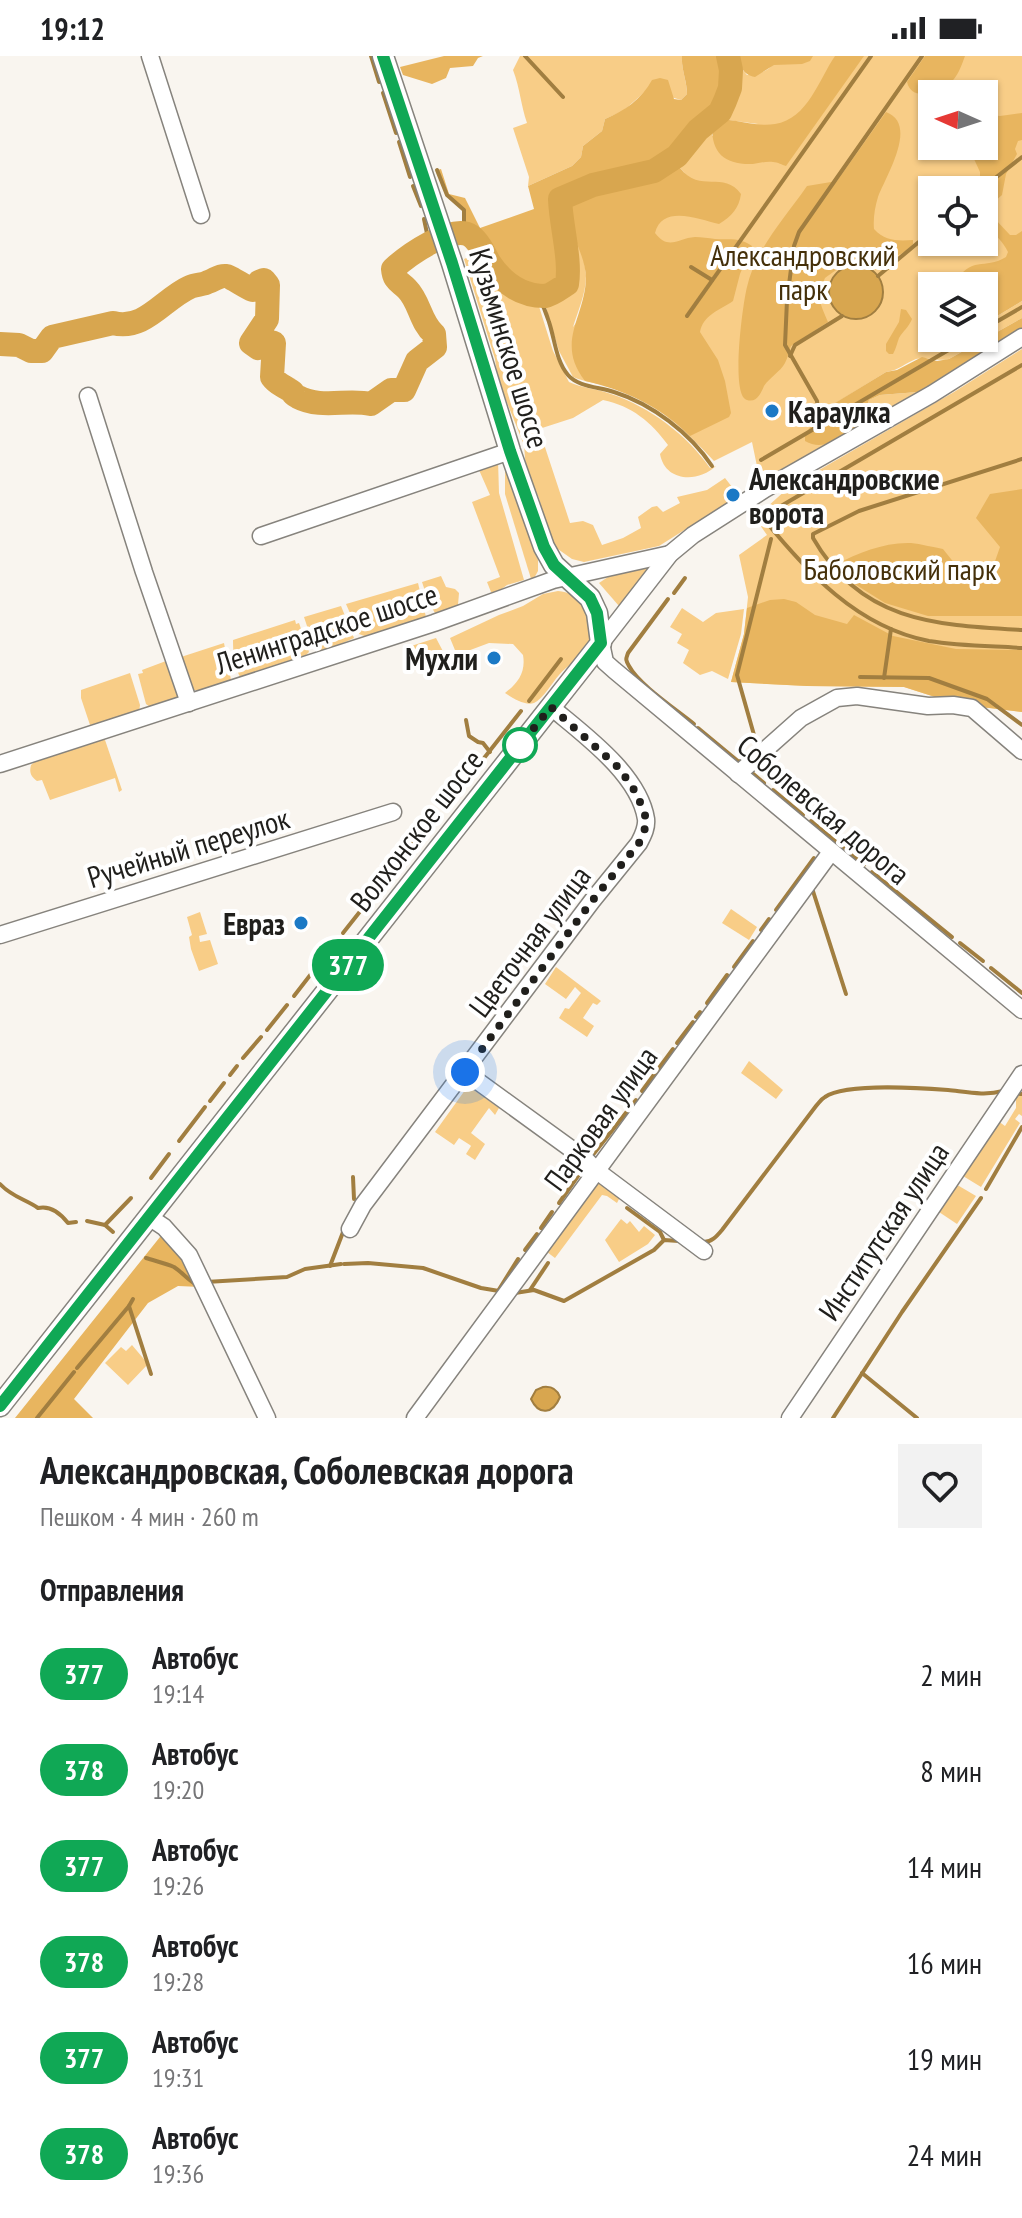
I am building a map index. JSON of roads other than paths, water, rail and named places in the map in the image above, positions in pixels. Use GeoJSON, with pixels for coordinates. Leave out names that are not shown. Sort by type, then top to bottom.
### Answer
{"type":"FeatureCollection","features":[{"type":"Feature","properties":{"kind":"main road","name":"Кузьминское шоссе"},"geometry":{"type":"LineString","coordinates":[[383,56],[510,451],[547,554],[590,598],[597,613],[601,643]]}},
{"type":"Feature","properties":{"kind":"main road","name":"Волхонское шоссе"},"geometry":{"type":"LineString","coordinates":[[0,1406],[601,643]]}},
{"type":"Feature","properties":{"kind":"street"},"geometry":{"type":"LineString","coordinates":[[150,56],[201,215]]}},
{"type":"Feature","properties":{"kind":"street"},"geometry":{"type":"LineString","coordinates":[[670,554],[693,535],[765,489],[932,394],[1022,337]]}},
{"type":"Feature","properties":{"kind":"street"},"geometry":{"type":"LineString","coordinates":[[88,396],[189,703]]}},
{"type":"Feature","properties":{"kind":"street"},"geometry":{"type":"LineString","coordinates":[[261,536],[510,451]]}},
{"type":"Feature","properties":{"kind":"street","name":"Ленинградское шоссе"},"geometry":{"type":"LineString","coordinates":[[0,764],[567,577],[670,554]]}},
{"type":"Feature","properties":{"kind":"street","name":"Волхонское шоссе"},"geometry":{"type":"LineString","coordinates":[[601,643],[670,554]]}},
{"type":"Feature","properties":{"kind":"street","name":"Соболевская дорога"},"geometry":{"type":"LineString","coordinates":[[601,643],[605,662],[1022,1010]]}},
{"type":"Feature","properties":{"kind":"street"},"geometry":{"type":"LineString","coordinates":[[738,774],[801,718],[837,698],[857,696],[919,705],[972,708],[1022,751]]}},
{"type":"Feature","properties":{"kind":"street","name":"Цветочная улица"},"geometry":{"type":"LineString","coordinates":[[350,1229],[363,1205],[644,833],[646,818],[630,781],[551,707]]}},
{"type":"Feature","properties":{"kind":"street","name":"Ручейный переулок"},"geometry":{"type":"LineString","coordinates":[[0,935],[393,812]]}},
{"type":"Feature","properties":{"kind":"street","name":"Парковая улица"},"geometry":{"type":"LineString","coordinates":[[415,1418],[831,852]]}},
{"type":"Feature","properties":{"kind":"street"},"geometry":{"type":"LineString","coordinates":[[465,1072],[704,1251]]}},
{"type":"Feature","properties":{"kind":"street","name":"Институтская улица"},"geometry":{"type":"LineString","coordinates":[[790,1418],[1022,1074]]}},
{"type":"Feature","properties":{"kind":"street"},"geometry":{"type":"LineString","coordinates":[[149,1217],[182,1246],[197,1271],[267,1418]]}},
{"type":"Feature","properties":{"kind":"waterway"},"geometry":{"type":"LineString","coordinates":[[371,56],[379,82]]}},
{"type":"Feature","properties":{"kind":"waterway"},"geometry":{"type":"LineString","coordinates":[[525,56],[563,97]]}},
{"type":"Feature","properties":{"kind":"waterway"},"geometry":{"type":"LineString","coordinates":[[0,344],[42,351],[52,337],[113,323],[135,322],[180,292],[221,276],[228,276],[253,290],[264,280],[268,285],[267,319],[251,343],[258,348],[274,343],[272,377],[277,383],[307,401],[371,404],[391,390],[404,390],[417,361],[435,347],[434,334],[393,269],[430,243],[463,233],[474,238],[494,269],[512,286],[536,295],[545,296],[556,291],[567,284],[568,274],[560,199],[593,185],[654,171],[677,156],[698,130],[720,112],[730,88],[728,56]]}},
{"type":"Feature","properties":{"kind":"waterway"},"geometry":{"type":"LineString","coordinates":[[687,316],[871,56]]}},
{"type":"Feature","properties":{"kind":"waterway"},"geometry":{"type":"LineString","coordinates":[[814,429],[818,415],[817,401],[785,345],[794,246],[799,232],[922,56]]}},
{"type":"Feature","properties":{"kind":"waterway"},"geometry":{"type":"LineString","coordinates":[[383,93],[396,133]]}},
{"type":"Feature","properties":{"kind":"waterway"},"geometry":{"type":"LineString","coordinates":[[399,142],[410,177]]}},
{"type":"Feature","properties":{"kind":"waterway"},"geometry":{"type":"LineString","coordinates":[[998,176],[1022,157]]}},
{"type":"Feature","properties":{"kind":"waterway"},"geometry":{"type":"LineString","coordinates":[[437,170],[447,195],[464,210],[461,233]]}},
{"type":"Feature","properties":{"kind":"waterway"},"geometry":{"type":"LineString","coordinates":[[413,186],[421,206]]}},
{"type":"Feature","properties":{"kind":"waterway"},"geometry":{"type":"LineString","coordinates":[[424,219],[429,243]]}},
{"type":"Feature","properties":{"kind":"waterway"},"geometry":{"type":"LineString","coordinates":[[878,276],[918,243]]}},
{"type":"Feature","properties":{"kind":"waterway"},"geometry":{"type":"LineString","coordinates":[[691,267],[712,280]]}},
{"type":"Feature","properties":{"kind":"waterway"},"geometry":{"type":"LineString","coordinates":[[537,294],[548,318],[558,357],[572,379],[628,397],[656,412],[693,442],[712,466]]}},
{"type":"Feature","properties":{"kind":"waterway"},"geometry":{"type":"LineString","coordinates":[[998,321],[1022,307]]}},
{"type":"Feature","properties":{"kind":"waterway"},"geometry":{"type":"LineString","coordinates":[[790,356],[795,345],[842,316]]}},
{"type":"Feature","properties":{"kind":"waterway"},"geometry":{"type":"LineString","coordinates":[[761,460],[945,352]]}},
{"type":"Feature","properties":{"kind":"waterway"},"geometry":{"type":"LineString","coordinates":[[781,506],[1022,365]]}},
{"type":"Feature","properties":{"kind":"waterway"},"geometry":{"type":"LineString","coordinates":[[1022,459],[859,511],[813,534],[832,566],[877,603],[930,621],[1022,630]]}},
{"type":"Feature","properties":{"kind":"waterway"},"geometry":{"type":"LineString","coordinates":[[763,518],[816,577],[856,610],[879,623],[929,641],[1022,648]]}},
{"type":"Feature","properties":{"kind":"waterway"},"geometry":{"type":"LineString","coordinates":[[758,749],[737,675],[771,539]]}},
{"type":"Feature","properties":{"kind":"waterway"},"geometry":{"type":"LineString","coordinates":[[674,593],[685,578]]}},
{"type":"Feature","properties":{"kind":"waterway"},"geometry":{"type":"LineString","coordinates":[[668,599],[626,660],[641,681],[694,724]]}},
{"type":"Feature","properties":{"kind":"waterway"},"geometry":{"type":"LineString","coordinates":[[884,678],[891,629]]}},
{"type":"Feature","properties":{"kind":"waterway"},"geometry":{"type":"LineString","coordinates":[[529,701],[561,659]]}},
{"type":"Feature","properties":{"kind":"waterway"},"geometry":{"type":"LineString","coordinates":[[860,677],[929,678],[987,699],[1022,725]]}},
{"type":"Feature","properties":{"kind":"waterway"},"geometry":{"type":"LineString","coordinates":[[448,804],[521,711]]}},
{"type":"Feature","properties":{"kind":"waterway"},"geometry":{"type":"LineString","coordinates":[[466,720],[469,736],[483,743],[490,752]]}},
{"type":"Feature","properties":{"kind":"waterway"},"geometry":{"type":"LineString","coordinates":[[698,728],[739,762],[744,759]]}},
{"type":"Feature","properties":{"kind":"waterway"},"geometry":{"type":"LineString","coordinates":[[751,772],[764,783]]}},
{"type":"Feature","properties":{"kind":"waterway"},"geometry":{"type":"LineString","coordinates":[[773,790],[803,815]]}},
{"type":"Feature","properties":{"kind":"waterway"},"geometry":{"type":"LineString","coordinates":[[402,858],[437,812]]}},
{"type":"Feature","properties":{"kind":"waterway"},"geometry":{"type":"LineString","coordinates":[[811,821],[835,841]]}},
{"type":"Feature","properties":{"kind":"waterway"},"geometry":{"type":"LineString","coordinates":[[843,847],[864,865]]}},
{"type":"Feature","properties":{"kind":"waterway"},"geometry":{"type":"LineString","coordinates":[[776,910],[814,858]]}},
{"type":"Feature","properties":{"kind":"waterway"},"geometry":{"type":"LineString","coordinates":[[343,933],[396,866]]}},
{"type":"Feature","properties":{"kind":"waterway"},"geometry":{"type":"LineString","coordinates":[[872,872],[952,937]]}},
{"type":"Feature","properties":{"kind":"waterway"},"geometry":{"type":"LineString","coordinates":[[812,888],[846,994]]}},
{"type":"Feature","properties":{"kind":"waterway"},"geometry":{"type":"LineString","coordinates":[[761,930],[769,919]]}},
{"type":"Feature","properties":{"kind":"waterway"},"geometry":{"type":"LineString","coordinates":[[734,967],[753,941]]}},
{"type":"Feature","properties":{"kind":"waterway"},"geometry":{"type":"LineString","coordinates":[[294,996],[335,943]]}},
{"type":"Feature","properties":{"kind":"waterway"},"geometry":{"type":"LineString","coordinates":[[960,943],[983,961]]}},
{"type":"Feature","properties":{"kind":"waterway"},"geometry":{"type":"LineString","coordinates":[[991,968],[1022,993]]}},
{"type":"Feature","properties":{"kind":"waterway"},"geometry":{"type":"LineString","coordinates":[[707,1003],[727,975]]}},
{"type":"Feature","properties":{"kind":"waterway"},"geometry":{"type":"LineString","coordinates":[[267,1030],[287,1005]]}},
{"type":"Feature","properties":{"kind":"waterway"},"geometry":{"type":"LineString","coordinates":[[696,1017],[700,1012]]}},
{"type":"Feature","properties":{"kind":"waterway"},"geometry":{"type":"LineString","coordinates":[[677,1043],[693,1022]]}},
{"type":"Feature","properties":{"kind":"waterway"},"geometry":{"type":"LineString","coordinates":[[243,1058],[261,1037]]}},
{"type":"Feature","properties":{"kind":"waterway"},"geometry":{"type":"LineString","coordinates":[[642,1091],[673,1049]]}},
{"type":"Feature","properties":{"kind":"waterway"},"geometry":{"type":"LineString","coordinates":[[230,1075],[237,1066]]}},
{"type":"Feature","properties":{"kind":"waterway"},"geometry":{"type":"LineString","coordinates":[[210,1101],[224,1083]]}},
{"type":"Feature","properties":{"kind":"waterway"},"geometry":{"type":"LineString","coordinates":[[702,1242],[711,1240],[720,1232],[825,1097],[866,1088],[983,1093],[1003,1091]]}},
{"type":"Feature","properties":{"kind":"waterway"},"geometry":{"type":"LineString","coordinates":[[592,1156],[636,1100]]}},
{"type":"Feature","properties":{"kind":"waterway"},"geometry":{"type":"LineString","coordinates":[[179,1141],[205,1107]]}},
{"type":"Feature","properties":{"kind":"waterway"},"geometry":{"type":"LineString","coordinates":[[986,1189],[1022,1127]]}},
{"type":"Feature","properties":{"kind":"waterway"},"geometry":{"type":"LineString","coordinates":[[151,1178],[169,1154]]}},
{"type":"Feature","properties":{"kind":"waterway"},"geometry":{"type":"LineString","coordinates":[[559,1203],[585,1166]]}},
{"type":"Feature","properties":{"kind":"waterway"},"geometry":{"type":"LineString","coordinates":[[353,1177],[354,1199]]}},
{"type":"Feature","properties":{"kind":"waterway"},"geometry":{"type":"LineString","coordinates":[[0,1184],[38,1208],[51,1209],[68,1223],[76,1222]]}},
{"type":"Feature","properties":{"kind":"waterway"},"geometry":{"type":"LineString","coordinates":[[105,1225],[131,1198]]}},
{"type":"Feature","properties":{"kind":"waterway"},"geometry":{"type":"LineString","coordinates":[[833,1418],[981,1198]]}},
{"type":"Feature","properties":{"kind":"waterway"},"geometry":{"type":"LineString","coordinates":[[627,1208],[660,1232],[664,1240]]}},
{"type":"Feature","properties":{"kind":"waterway"},"geometry":{"type":"LineString","coordinates":[[541,1228],[552,1212]]}},
{"type":"Feature","properties":{"kind":"waterway"},"geometry":{"type":"LineString","coordinates":[[87,1221],[105,1225],[113,1232]]}},
{"type":"Feature","properties":{"kind":"waterway"},"geometry":{"type":"LineString","coordinates":[[330,1266],[345,1227]]}},
{"type":"Feature","properties":{"kind":"waterway"},"geometry":{"type":"LineString","coordinates":[[525,1250],[537,1234]]}},
{"type":"Feature","properties":{"kind":"waterway"},"geometry":{"type":"LineString","coordinates":[[515,1293],[534,1290],[564,1301],[654,1250],[664,1240],[679,1241]]}},
{"type":"Feature","properties":{"kind":"waterway"},"geometry":{"type":"LineString","coordinates":[[146,1258],[174,1267],[197,1285]]}},
{"type":"Feature","properties":{"kind":"waterway"},"geometry":{"type":"LineString","coordinates":[[498,1291],[518,1259]]}},
{"type":"Feature","properties":{"kind":"waterway"},"geometry":{"type":"LineString","coordinates":[[530,1290],[548,1263]]}},
{"type":"Feature","properties":{"kind":"waterway"},"geometry":{"type":"LineString","coordinates":[[206,1282],[287,1277],[305,1269],[341,1264]]}},
{"type":"Feature","properties":{"kind":"waterway"},"geometry":{"type":"LineString","coordinates":[[344,1264],[423,1268],[499,1291]]}},
{"type":"Feature","properties":{"kind":"waterway"},"geometry":{"type":"LineString","coordinates":[[77,1368],[133,1299]]}},
{"type":"Feature","properties":{"kind":"waterway"},"geometry":{"type":"LineString","coordinates":[[129,1306],[151,1374]]}},
{"type":"Feature","properties":{"kind":"waterway"},"geometry":{"type":"LineString","coordinates":[[37,1418],[74,1372]]}},
{"type":"Feature","properties":{"kind":"waterway"},"geometry":{"type":"LineString","coordinates":[[862,1373],[917,1418]]}},
{"type":"Feature","properties":{"kind":"place","name":"Караулка"},"geometry":{"type":"Point","coordinates":[772,411]}},
{"type":"Feature","properties":{"kind":"place","name":"Александровские ворота"},"geometry":{"type":"Point","coordinates":[733,495]}},
{"type":"Feature","properties":{"kind":"place","name":"Мухли"},"geometry":{"type":"Point","coordinates":[494,658]}},
{"type":"Feature","properties":{"kind":"place","name":"Евраз"},"geometry":{"type":"Point","coordinates":[301,923]}},
{"type":"Feature","properties":{"kind":"park label","name":"Александровский парк"},"geometry":{"type":"Point","coordinates":[803,271]}},
{"type":"Feature","properties":{"kind":"park label","name":"Баболовский парк"},"geometry":{"type":"Point","coordinates":[900,568]}}]}
